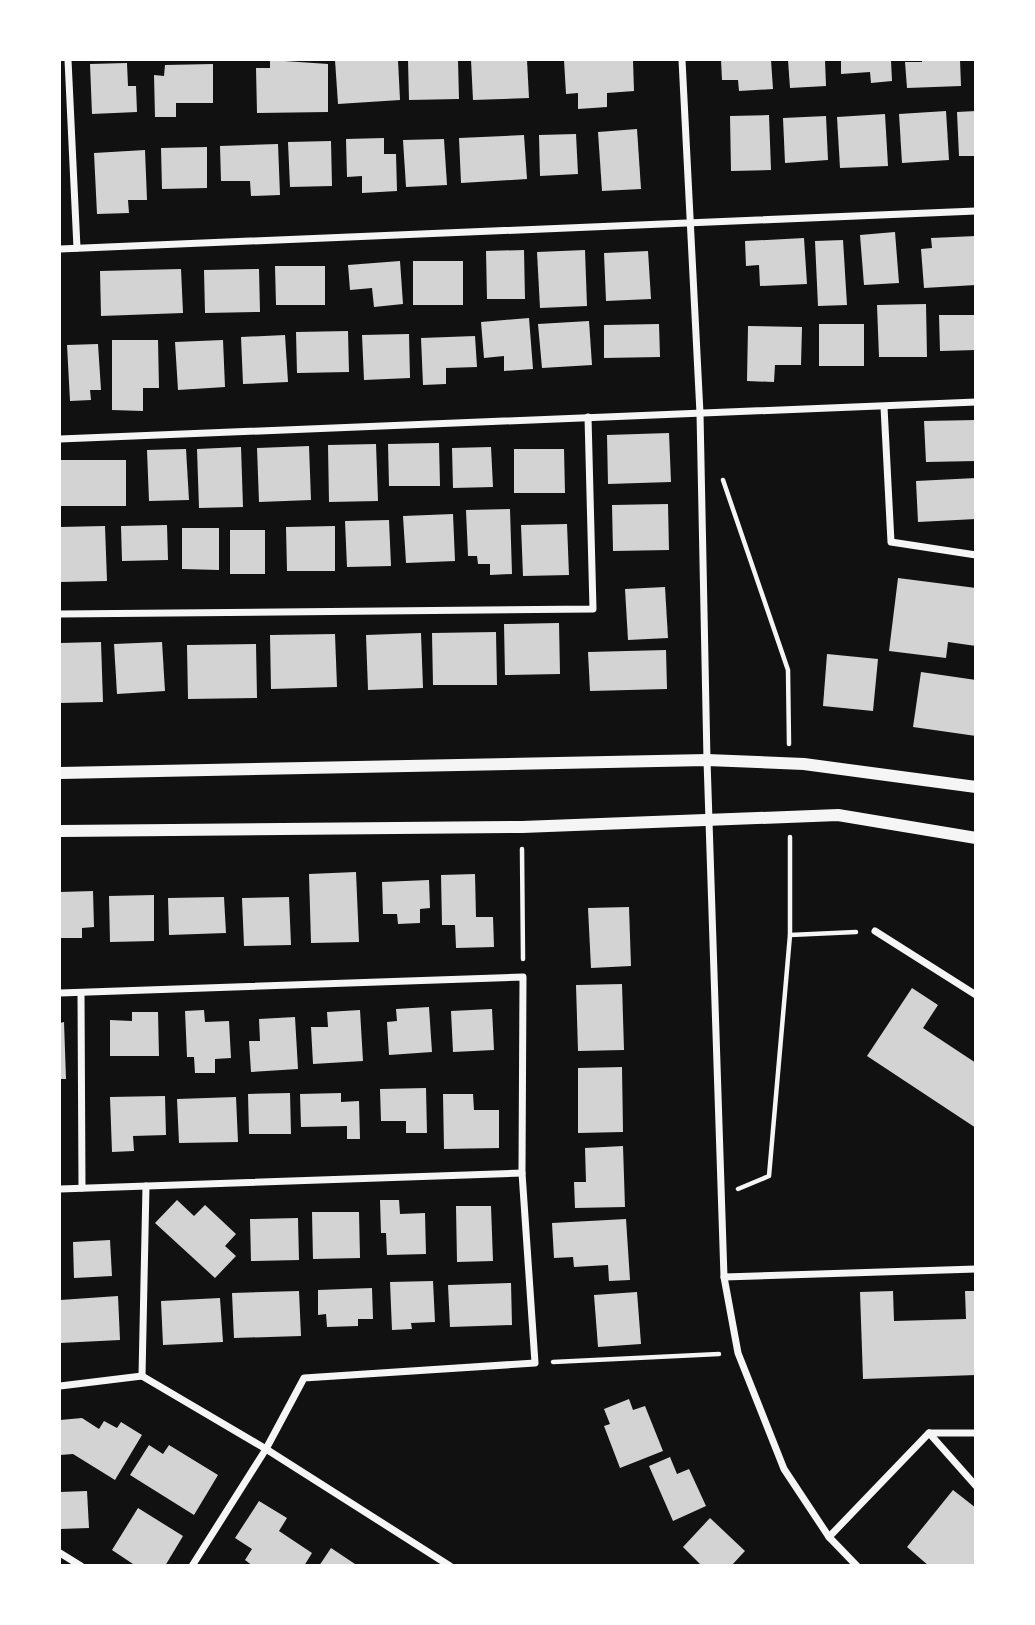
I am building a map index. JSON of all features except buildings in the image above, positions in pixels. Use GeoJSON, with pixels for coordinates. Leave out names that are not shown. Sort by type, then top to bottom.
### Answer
{"type":"FeatureCollection","features":[{"type":"Feature","properties":{"kind":"street"},"geometry":{"type":"LineString","coordinates":[[68,60],[77,248]]}},
{"type":"Feature","properties":{"kind":"street"},"geometry":{"type":"LineString","coordinates":[[682,60],[700,413],[706,760],[724,1277],[738,1353],[784,1469],[829,1537],[857,1566]]}},
{"type":"Feature","properties":{"kind":"street"},"geometry":{"type":"LineString","coordinates":[[60,249],[975,211]]}},
{"type":"Feature","properties":{"kind":"street"},"geometry":{"type":"LineString","coordinates":[[60,439],[975,402]]}},
{"type":"Feature","properties":{"kind":"street"},"geometry":{"type":"LineString","coordinates":[[884,407],[891,542],[975,555]]}},
{"type":"Feature","properties":{"kind":"street"},"geometry":{"type":"LineString","coordinates":[[60,614],[593,608],[588,417]]}},
{"type":"Feature","properties":{"kind":"street"},"geometry":{"type":"LineString","coordinates":[[60,773],[706,760],[804,764],[975,787]]}},
{"type":"Feature","properties":{"kind":"street"},"geometry":{"type":"LineString","coordinates":[[60,831],[522,827],[838,815],[975,838]]}},
{"type":"Feature","properties":{"kind":"street"},"geometry":{"type":"LineString","coordinates":[[875,931],[975,995]]}},
{"type":"Feature","properties":{"kind":"street"},"geometry":{"type":"LineString","coordinates":[[60,993],[523,977],[522,1174],[535,1363],[304,1378],[266,1450],[192,1566]]}},
{"type":"Feature","properties":{"kind":"street"},"geometry":{"type":"LineString","coordinates":[[81,993],[82,1188]]}},
{"type":"Feature","properties":{"kind":"street"},"geometry":{"type":"LineString","coordinates":[[60,1189],[522,1174]]}},
{"type":"Feature","properties":{"kind":"street"},"geometry":{"type":"LineString","coordinates":[[142,1377],[146,1186]]}},
{"type":"Feature","properties":{"kind":"street"},"geometry":{"type":"LineString","coordinates":[[724,1277],[975,1269]]}},
{"type":"Feature","properties":{"kind":"street"},"geometry":{"type":"LineString","coordinates":[[60,1386],[142,1377],[266,1450],[450,1566]]}},
{"type":"Feature","properties":{"kind":"street"},"geometry":{"type":"LineString","coordinates":[[829,1537],[929,1433],[975,1433]]}},
{"type":"Feature","properties":{"kind":"street"},"geometry":{"type":"LineString","coordinates":[[929,1433],[975,1486]]}},
{"type":"Feature","properties":{"kind":"street"},"geometry":{"type":"LineString","coordinates":[[60,1553],[81,1566]]}},
{"type":"Feature","properties":{"kind":"path"},"geometry":{"type":"LineString","coordinates":[[722,477],[788,670]]}},
{"type":"Feature","properties":{"kind":"path"},"geometry":{"type":"LineString","coordinates":[[522,827],[523,977]]}},
{"type":"Feature","properties":{"kind":"path"},"geometry":{"type":"LineString","coordinates":[[722,1197],[769,1176],[790,935],[790,887]]}},
{"type":"Feature","properties":{"kind":"path"},"geometry":{"type":"LineString","coordinates":[[790,935],[875,931]]}},
{"type":"Feature","properties":{"kind":"path"},"geometry":{"type":"LineString","coordinates":[[535,1363],[738,1353]]}}]}
